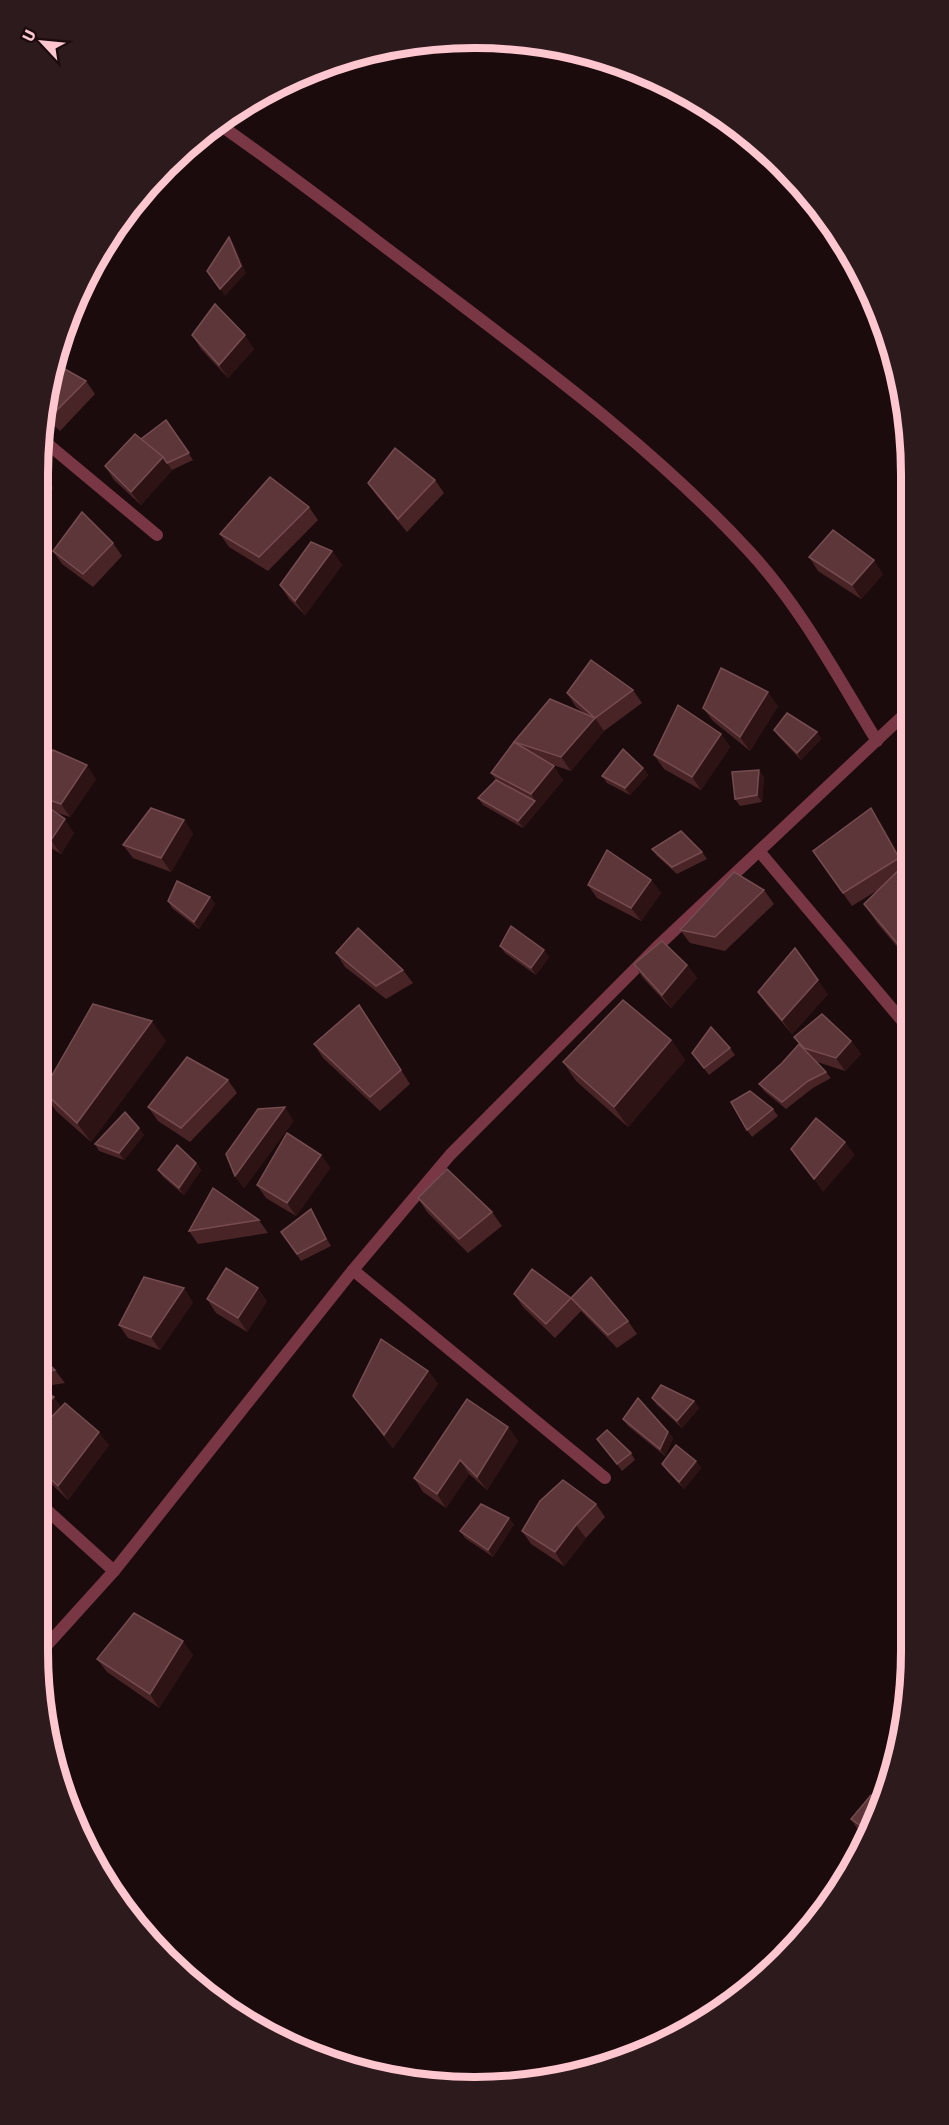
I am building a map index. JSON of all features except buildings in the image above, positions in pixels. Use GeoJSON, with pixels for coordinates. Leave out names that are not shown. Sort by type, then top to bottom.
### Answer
{"type":"FeatureCollection","features":[{"type":"Feature","properties":{"kind":"street"},"geometry":{"type":"LineString","coordinates":[[225,129],[491,327],[626,434],[702,504],[750,552],[795,608],[877,741]]}},
{"type":"Feature","properties":{"kind":"street"},"geometry":{"type":"LineString","coordinates":[[49,445],[157,535]]}},
{"type":"Feature","properties":{"kind":"street"},"geometry":{"type":"LineString","coordinates":[[48,1644],[114,1571],[353,1270],[450,1155],[660,944],[901,718]]}},
{"type":"Feature","properties":{"kind":"street"},"geometry":{"type":"LineString","coordinates":[[759,851],[901,1019]]}},
{"type":"Feature","properties":{"kind":"street"},"geometry":{"type":"LineString","coordinates":[[353,1270],[605,1478]]}},
{"type":"Feature","properties":{"kind":"street"},"geometry":{"type":"LineString","coordinates":[[48,1511],[114,1571]]}}]}
